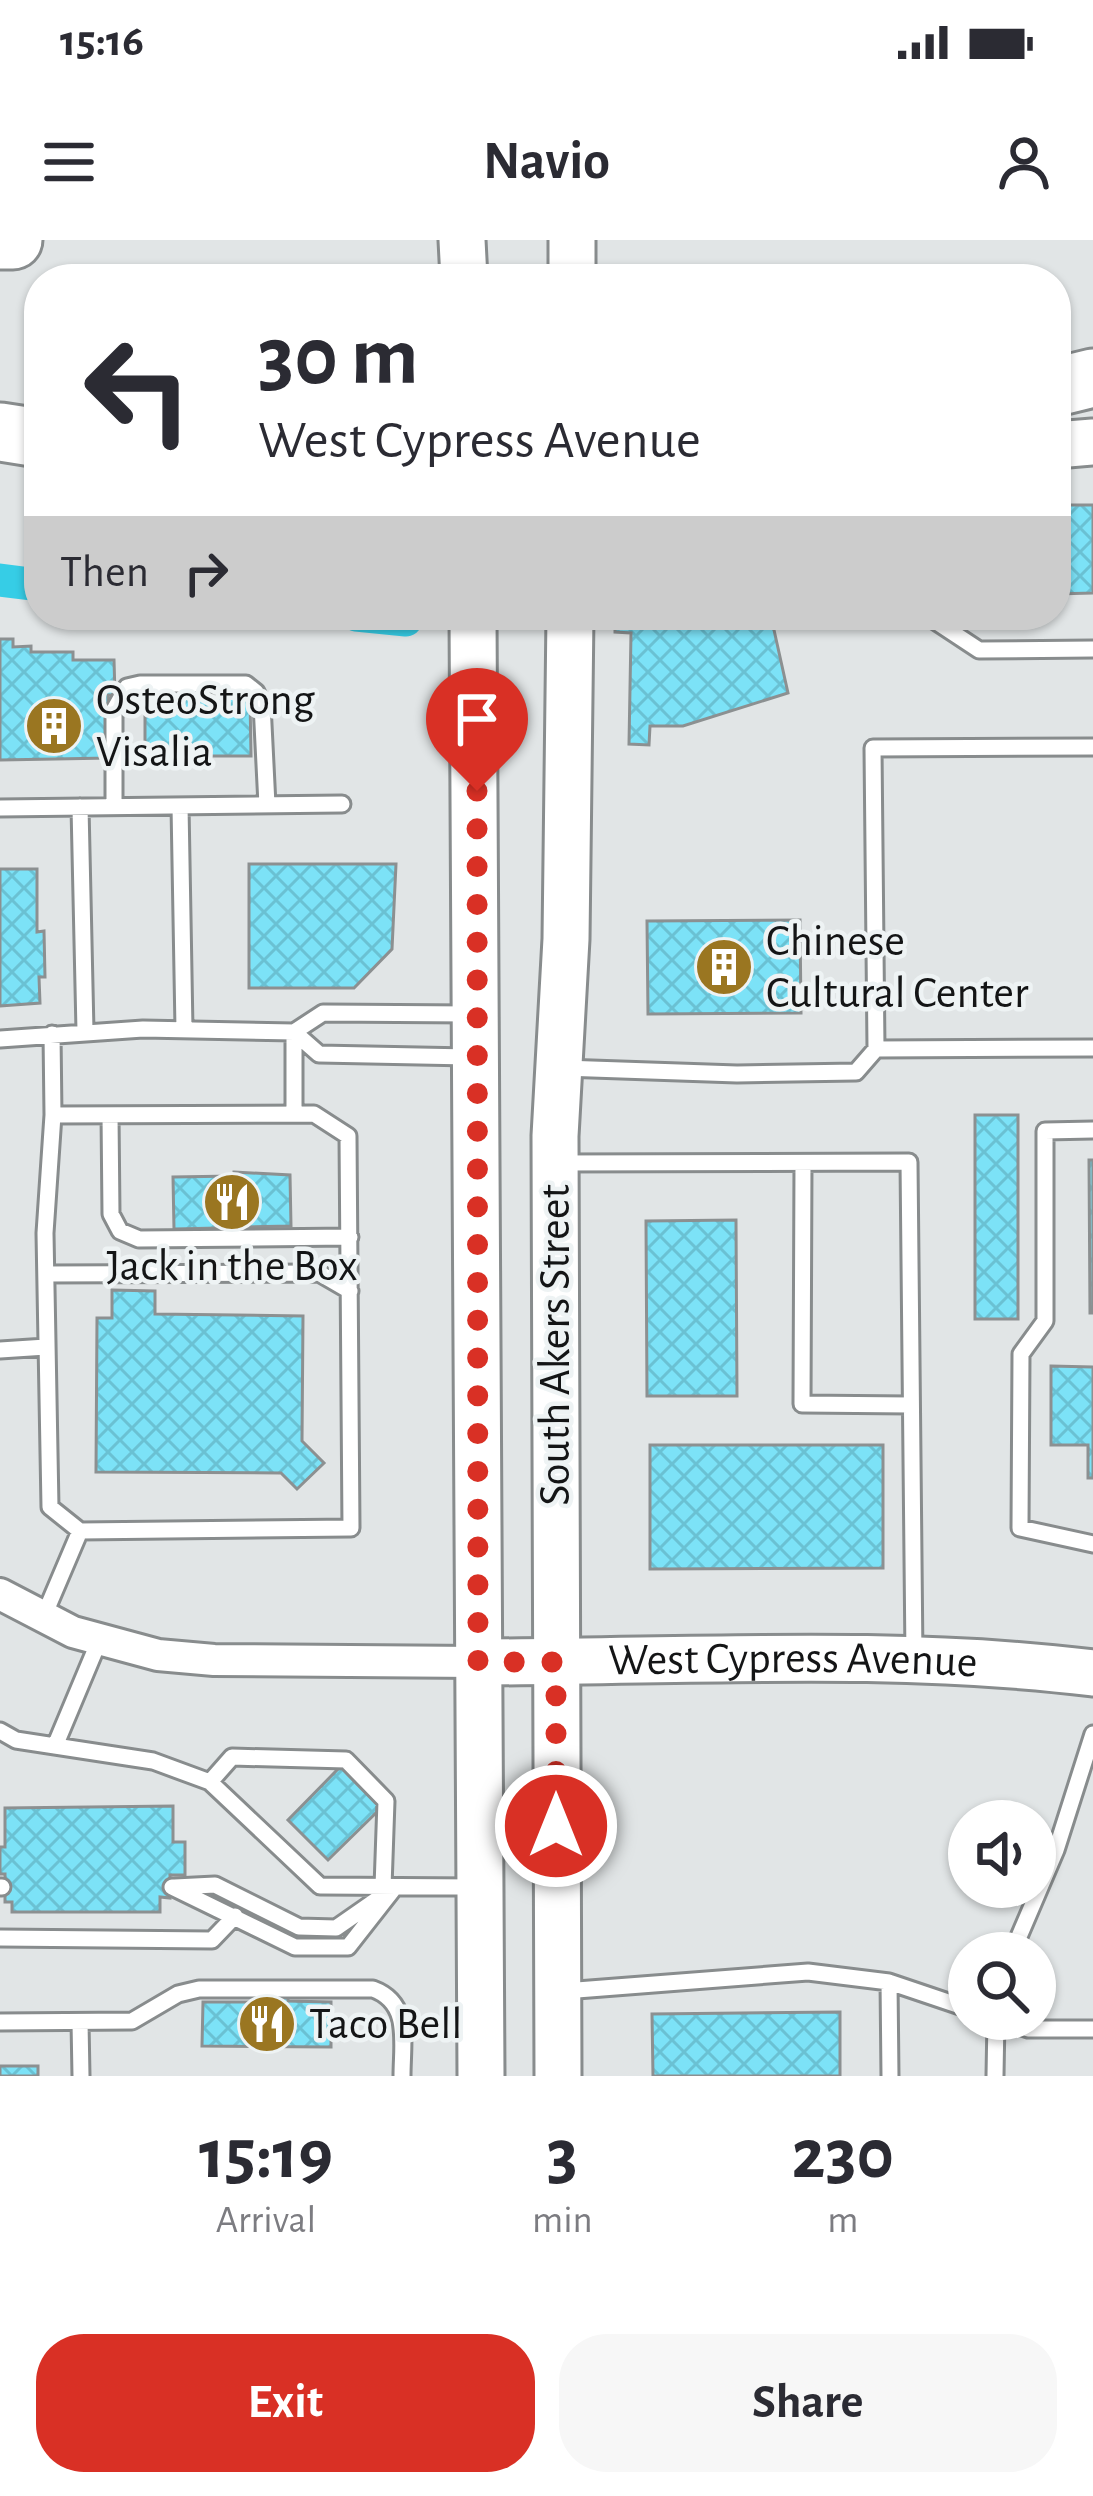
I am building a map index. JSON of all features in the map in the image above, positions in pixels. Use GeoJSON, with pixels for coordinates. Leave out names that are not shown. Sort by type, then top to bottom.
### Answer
{"type":"FeatureCollection","features":[{"type":"Feature","properties":{"kind":"highway"},"geometry":{"type":"LineString","coordinates":[[0,240],[13,240]]}},
{"type":"Feature","properties":{"kind":"main road","name":"South Akers Street"},"geometry":{"type":"LineString","coordinates":[[473,630],[481,2076]]}},
{"type":"Feature","properties":{"kind":"main road","name":"South Akers Street"},"geometry":{"type":"LineString","coordinates":[[558,2076],[555,1163],[568,862],[570,630]]}},
{"type":"Feature","properties":{"kind":"main road","name":"West Cypress Avenue"},"geometry":{"type":"LineString","coordinates":[[478,1662],[914,1657],[1093,1673]]}},
{"type":"Feature","properties":{"kind":"street","name":"West Cypress Avenue"},"geometry":{"type":"LineString","coordinates":[[0,1594],[99,1641],[158,1655],[478,1662]]}},
{"type":"Feature","properties":{"kind":"lane"},"geometry":{"type":"LineString","coordinates":[[949,630],[979,650],[1093,649]]}},
{"type":"Feature","properties":{"kind":"lane"},"geometry":{"type":"LineString","coordinates":[[114,806],[114,710],[127,687],[140,684],[246,684],[256,692],[262,704],[267,805]]}},
{"type":"Feature","properties":{"kind":"lane"},"geometry":{"type":"LineString","coordinates":[[560,1068],[736,1074],[856,1072],[876,1049],[874,748],[1093,747]]}},
{"type":"Feature","properties":{"kind":"lane"},"geometry":{"type":"LineString","coordinates":[[0,808],[342,804]]}},
{"type":"Feature","properties":{"kind":"lane"},"geometry":{"type":"LineString","coordinates":[[180,806],[184,1029]]}},
{"type":"Feature","properties":{"kind":"lane"},"geometry":{"type":"LineString","coordinates":[[80,807],[86,1031]]}},
{"type":"Feature","properties":{"kind":"lane"},"geometry":{"type":"LineString","coordinates":[[0,1039],[86,1031],[294,1032],[323,1013],[477,1036]]}},
{"type":"Feature","properties":{"kind":"lane"},"geometry":{"type":"LineString","coordinates":[[294,1032],[319,1054],[477,1036]]}},
{"type":"Feature","properties":{"kind":"lane"},"geometry":{"type":"LineString","coordinates":[[294,1032],[294,1114]]}},
{"type":"Feature","properties":{"kind":"lane"},"geometry":{"type":"LineString","coordinates":[[52,1034],[45,1233],[50,1508],[80,1532],[351,1528],[348,1136],[314,1114],[52,1114]]}},
{"type":"Feature","properties":{"kind":"lane"},"geometry":{"type":"LineString","coordinates":[[876,1049],[1093,1048]]}},
{"type":"Feature","properties":{"kind":"lane"},"geometry":{"type":"LineString","coordinates":[[110,1114],[111,1214],[120,1231],[139,1240],[350,1237]]}},
{"type":"Feature","properties":{"kind":"lane"},"geometry":{"type":"LineString","coordinates":[[1093,1130],[1046,1131],[1046,1321],[1021,1354],[1020,1528],[1093,1544]]}},
{"type":"Feature","properties":{"kind":"lane"},"geometry":{"type":"LineString","coordinates":[[803,1162],[802,1404],[910,1406]]}},
{"type":"Feature","properties":{"kind":"lane"},"geometry":{"type":"LineString","coordinates":[[555,1163],[909,1162],[914,1657]]}},
{"type":"Feature","properties":{"kind":"lane"},"geometry":{"type":"LineString","coordinates":[[46,1274],[319,1273],[350,1291]]}},
{"type":"Feature","properties":{"kind":"lane"},"geometry":{"type":"LineString","coordinates":[[0,1350],[46,1347]]}},
{"type":"Feature","properties":{"kind":"lane"},"geometry":{"type":"LineString","coordinates":[[43,1618],[80,1532]]}},
{"type":"Feature","properties":{"kind":"lane"},"geometry":{"type":"LineString","coordinates":[[55,1746],[99,1641]]}},
{"type":"Feature","properties":{"kind":"lane"},"geometry":{"type":"LineString","coordinates":[[0,1731],[16,1739],[153,1761],[210,1782],[320,1886],[480,1887]]}},
{"type":"Feature","properties":{"kind":"lane"},"geometry":{"type":"LineString","coordinates":[[1021,1932],[1056,1850],[1093,1734]]}},
{"type":"Feature","properties":{"kind":"lane"},"geometry":{"type":"LineString","coordinates":[[210,1782],[232,1756],[346,1760],[386,1801],[389,1887],[348,1947],[295,1947],[172,1887],[215,1885],[299,1928],[336,1928],[389,1887]]}},
{"type":"Feature","properties":{"kind":"lane"},"geometry":{"type":"LineString","coordinates":[[0,1938],[212,1940],[235,1916]]}},
{"type":"Feature","properties":{"kind":"lane"},"geometry":{"type":"LineString","coordinates":[[557,1991],[808,1972],[889,1982],[948,2002]]}},
{"type":"Feature","properties":{"kind":"lane"},"geometry":{"type":"LineString","coordinates":[[889,1982],[890,2076]]}},
{"type":"Feature","properties":{"kind":"lane"},"geometry":{"type":"LineString","coordinates":[[0,2022],[132,2021],[178,1994],[200,1989],[373,1989],[388,1995],[401,2017],[402,2076]]}},
{"type":"Feature","properties":{"kind":"lane"},"geometry":{"type":"LineString","coordinates":[[80,2022],[81,2076]]}},
{"type":"Feature","properties":{"kind":"lane"},"geometry":{"type":"LineString","coordinates":[[1056,2029],[1093,2029]]}},
{"type":"Feature","properties":{"kind":"lane"},"geometry":{"type":"LineString","coordinates":[[995,2076],[996,2040]]}},
{"type":"Feature","properties":{"kind":"building"},"geometry":{"type":"Polygon","coordinates":[[[1071,505],[1093,505],[1093,593],[1071,594],[1071,505]]]}},
{"type":"Feature","properties":{"kind":"building"},"geometry":{"type":"Polygon","coordinates":[[[774,630],[788,693],[683,726],[650,726],[649,745],[629,744],[631,633],[615,632],[774,630]]]}},
{"type":"Feature","properties":{"kind":"building","name":"OsteoStrong Visalia"},"geometry":{"type":"Polygon","coordinates":[[[0,639],[13,639],[13,647],[31,646],[31,652],[73,652],[73,660],[114,660],[115,695],[108,695],[109,758],[0,760],[0,639]]]}},
{"type":"Feature","properties":{"kind":"building"},"geometry":{"type":"Polygon","coordinates":[[[250,697],[251,756],[145,756],[145,698],[250,697]]]}},
{"type":"Feature","properties":{"kind":"building"},"geometry":{"type":"Polygon","coordinates":[[[249,864],[396,864],[392,949],[354,988],[249,988],[249,864]]]}},
{"type":"Feature","properties":{"kind":"building"},"geometry":{"type":"Polygon","coordinates":[[[0,869],[37,869],[37,932],[44,931],[40,1003],[0,1006],[0,869]]]}},
{"type":"Feature","properties":{"kind":"building","name":"Chinese Cultural Center"},"geometry":{"type":"Polygon","coordinates":[[[800,920],[801,1013],[648,1014],[647,921],[800,920]]]}},
{"type":"Feature","properties":{"kind":"building"},"geometry":{"type":"Polygon","coordinates":[[[975,1115],[1018,1115],[1018,1319],[975,1319],[975,1115]]]}},
{"type":"Feature","properties":{"kind":"building"},"geometry":{"type":"Polygon","coordinates":[[[1089,1160],[1093,1160],[1093,1313],[1090,1313],[1089,1160]]]}},
{"type":"Feature","properties":{"kind":"building","name":"Jack in the Box"},"geometry":{"type":"Polygon","coordinates":[[[234,1172],[290,1175],[291,1226],[245,1227],[245,1233],[218,1234],[217,1228],[174,1229],[173,1177],[234,1176],[234,1172]]]}},
{"type":"Feature","properties":{"kind":"building"},"geometry":{"type":"Polygon","coordinates":[[[736,1220],[737,1396],[647,1396],[646,1221],[736,1220]]]}},
{"type":"Feature","properties":{"kind":"building"},"geometry":{"type":"Polygon","coordinates":[[[112,1290],[155,1291],[155,1314],[303,1316],[302,1441],[324,1463],[297,1489],[281,1473],[96,1472],[97,1318],[112,1318],[112,1290]]]}},
{"type":"Feature","properties":{"kind":"building"},"geometry":{"type":"Polygon","coordinates":[[[1051,1366],[1093,1367],[1093,1478],[1088,1478],[1088,1445],[1051,1445],[1051,1366]]]}},
{"type":"Feature","properties":{"kind":"building"},"geometry":{"type":"Polygon","coordinates":[[[650,1445],[883,1445],[883,1568],[650,1569],[650,1445]]]}},
{"type":"Feature","properties":{"kind":"building"},"geometry":{"type":"Polygon","coordinates":[[[341,1766],[382,1807],[328,1860],[288,1820],[341,1766]]]}},
{"type":"Feature","properties":{"kind":"building"},"geometry":{"type":"Polygon","coordinates":[[[173,1806],[173,1842],[185,1842],[185,1875],[170,1875],[170,1898],[160,1897],[160,1912],[12,1912],[12,1902],[5,1902],[0,1847],[5,1847],[5,1808],[173,1806]]]}},
{"type":"Feature","properties":{"kind":"building","name":"Taco Bell"},"geometry":{"type":"Polygon","coordinates":[[[275,1995],[288,1995],[288,2001],[331,2002],[331,2047],[202,2046],[203,2002],[275,2002],[275,1995]]]}},
{"type":"Feature","properties":{"kind":"building"},"geometry":{"type":"Polygon","coordinates":[[[840,2012],[840,2076],[653,2076],[652,2014],[840,2012]]]}},
{"type":"Feature","properties":{"kind":"building"},"geometry":{"type":"Polygon","coordinates":[[[0,2066],[38,2066],[38,2076],[0,2076],[0,2066]]]}},
{"type":"Feature","properties":{"kind":"waterway"},"geometry":{"type":"LineString","coordinates":[[0,580],[24,583]]}},
{"type":"Feature","properties":{"kind":"place","name":"OsteoStrong Visalia"},"geometry":{"type":"Point","coordinates":[54,726]}},
{"type":"Feature","properties":{"kind":"place","name":"Chinese Cultural Center"},"geometry":{"type":"Point","coordinates":[724,967]}},
{"type":"Feature","properties":{"kind":"place","name":"Jack in the Box"},"geometry":{"type":"Point","coordinates":[232,1202]}},
{"type":"Feature","properties":{"kind":"place","name":"Taco Bell"},"geometry":{"type":"Point","coordinates":[267,2024]}},
{"type":"Feature","properties":{"kind":"route"},"geometry":{"type":"LineString","coordinates":[[477,791],[478,1662],[556,1662],[556,1826]]}}]}
